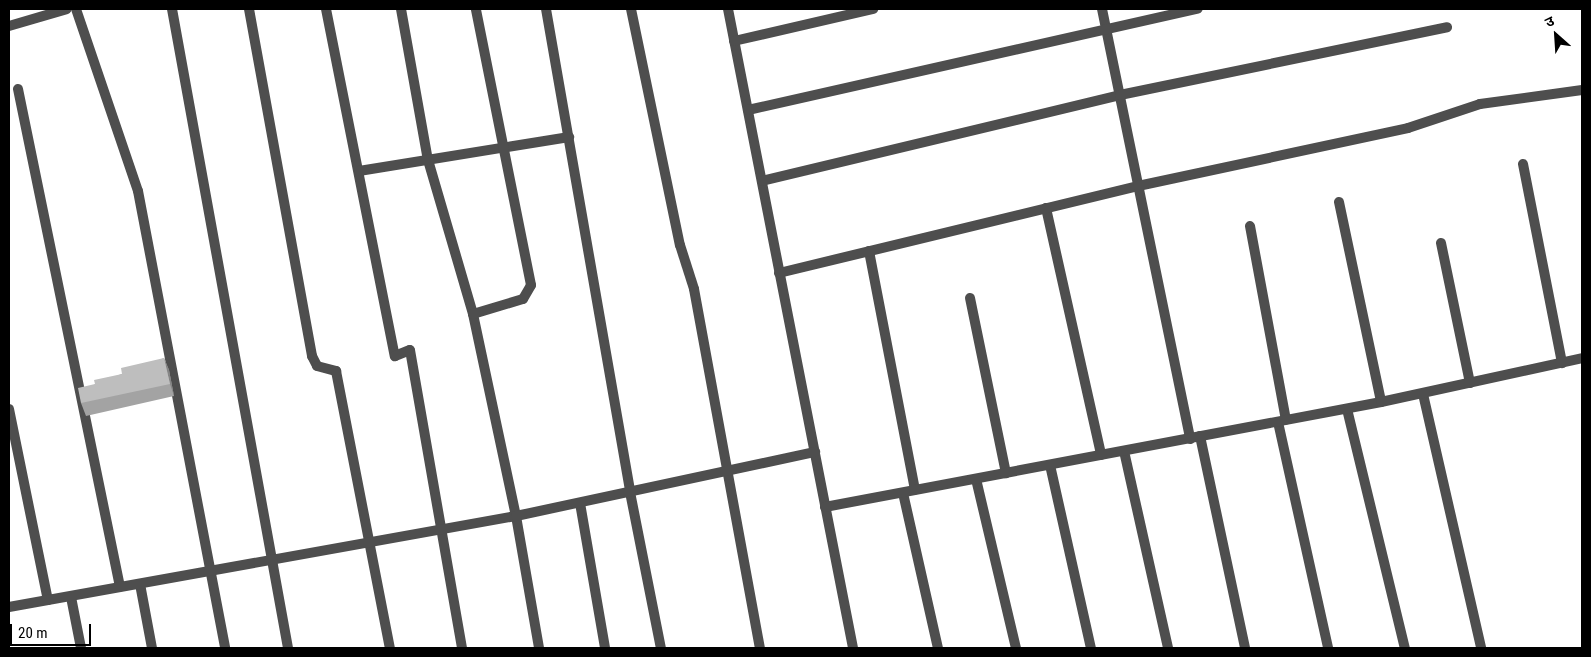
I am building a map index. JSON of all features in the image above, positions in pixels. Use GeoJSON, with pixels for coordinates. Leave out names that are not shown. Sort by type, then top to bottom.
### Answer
{"type":"FeatureCollection","features":[{"type":"Feature","properties":{"kind":"street"},"geometry":{"type":"LineString","coordinates":[[9,26],[67,9]]}},
{"type":"Feature","properties":{"kind":"street"},"geometry":{"type":"LineString","coordinates":[[76,9],[138,191],[225,648]]}},
{"type":"Feature","properties":{"kind":"street"},"geometry":{"type":"LineString","coordinates":[[172,9],[288,648]]}},
{"type":"Feature","properties":{"kind":"street"},"geometry":{"type":"LineString","coordinates":[[249,9],[312,356],[317,366],[336,371],[390,648]]}},
{"type":"Feature","properties":{"kind":"street"},"geometry":{"type":"LineString","coordinates":[[326,9],[395,356],[410,350],[462,648]]}},
{"type":"Feature","properties":{"kind":"street"},"geometry":{"type":"LineString","coordinates":[[401,9],[428,160],[473,314],[516,516],[540,648]]}},
{"type":"Feature","properties":{"kind":"street"},"geometry":{"type":"LineString","coordinates":[[473,314],[523,299],[530,292],[476,9]]}},
{"type":"Feature","properties":{"kind":"street"},"geometry":{"type":"LineString","coordinates":[[546,9],[630,492],[661,648]]}},
{"type":"Feature","properties":{"kind":"street"},"geometry":{"type":"LineString","coordinates":[[631,9],[680,245],[694,289],[730,470],[760,648]]}},
{"type":"Feature","properties":{"kind":"street"},"geometry":{"type":"LineString","coordinates":[[728,9],[853,648]]}},
{"type":"Feature","properties":{"kind":"street"},"geometry":{"type":"LineString","coordinates":[[734,41],[873,9]]}},
{"type":"Feature","properties":{"kind":"street"},"geometry":{"type":"LineString","coordinates":[[1102,9],[1138,186],[1245,648]]}},
{"type":"Feature","properties":{"kind":"street"},"geometry":{"type":"LineString","coordinates":[[748,110],[1106,28],[1198,9]]}},
{"type":"Feature","properties":{"kind":"street"},"geometry":{"type":"LineString","coordinates":[[762,181],[1120,95],[1447,27]]}},
{"type":"Feature","properties":{"kind":"street"},"geometry":{"type":"LineString","coordinates":[[18,89],[120,587]]}},
{"type":"Feature","properties":{"kind":"street"},"geometry":{"type":"LineString","coordinates":[[779,273],[1138,186],[1408,128],[1480,104],[1582,90]]}},
{"type":"Feature","properties":{"kind":"street"},"geometry":{"type":"LineString","coordinates":[[359,172],[569,137]]}},
{"type":"Feature","properties":{"kind":"street"},"geometry":{"type":"LineString","coordinates":[[1523,164],[1562,363]]}},
{"type":"Feature","properties":{"kind":"street"},"geometry":{"type":"LineString","coordinates":[[1339,202],[1381,402]]}},
{"type":"Feature","properties":{"kind":"street"},"geometry":{"type":"LineString","coordinates":[[1046,208],[1101,455]]}},
{"type":"Feature","properties":{"kind":"street"},"geometry":{"type":"LineString","coordinates":[[1250,226],[1282,421],[1328,648]]}},
{"type":"Feature","properties":{"kind":"street"},"geometry":{"type":"LineString","coordinates":[[1441,243],[1470,383]]}},
{"type":"Feature","properties":{"kind":"street"},"geometry":{"type":"LineString","coordinates":[[869,251],[915,490]]}},
{"type":"Feature","properties":{"kind":"street"},"geometry":{"type":"LineString","coordinates":[[970,298],[1006,473]]}},
{"type":"Feature","properties":{"kind":"street"},"geometry":{"type":"LineString","coordinates":[[826,507],[1347,409],[1582,358]]}},
{"type":"Feature","properties":{"kind":"street"},"geometry":{"type":"LineString","coordinates":[[1423,394],[1482,648]]}},
{"type":"Feature","properties":{"kind":"street"},"geometry":{"type":"LineString","coordinates":[[9,409],[48,600]]}},
{"type":"Feature","properties":{"kind":"street"},"geometry":{"type":"LineString","coordinates":[[1347,409],[1405,648]]}},
{"type":"Feature","properties":{"kind":"street"},"geometry":{"type":"LineString","coordinates":[[1124,451],[1168,648]]}},
{"type":"Feature","properties":{"kind":"street"},"geometry":{"type":"LineString","coordinates":[[9,607],[516,516],[814,452]]}},
{"type":"Feature","properties":{"kind":"street"},"geometry":{"type":"LineString","coordinates":[[1050,465],[1091,648]]}},
{"type":"Feature","properties":{"kind":"street"},"geometry":{"type":"LineString","coordinates":[[976,479],[1016,648]]}},
{"type":"Feature","properties":{"kind":"street"},"geometry":{"type":"LineString","coordinates":[[904,492],[938,648]]}},
{"type":"Feature","properties":{"kind":"street"},"geometry":{"type":"LineString","coordinates":[[580,502],[605,648]]}},
{"type":"Feature","properties":{"kind":"street"},"geometry":{"type":"LineString","coordinates":[[140,584],[152,648]]}},
{"type":"Feature","properties":{"kind":"street"},"geometry":{"type":"LineString","coordinates":[[71,596],[81,648]]}},
{"type":"Feature","properties":{"kind":"building"},"geometry":{"type":"Polygon","coordinates":[[[164,358],[170,384],[81,403],[78,388],[95,384],[94,380],[122,374],[121,368],[164,358]]]}}]}
